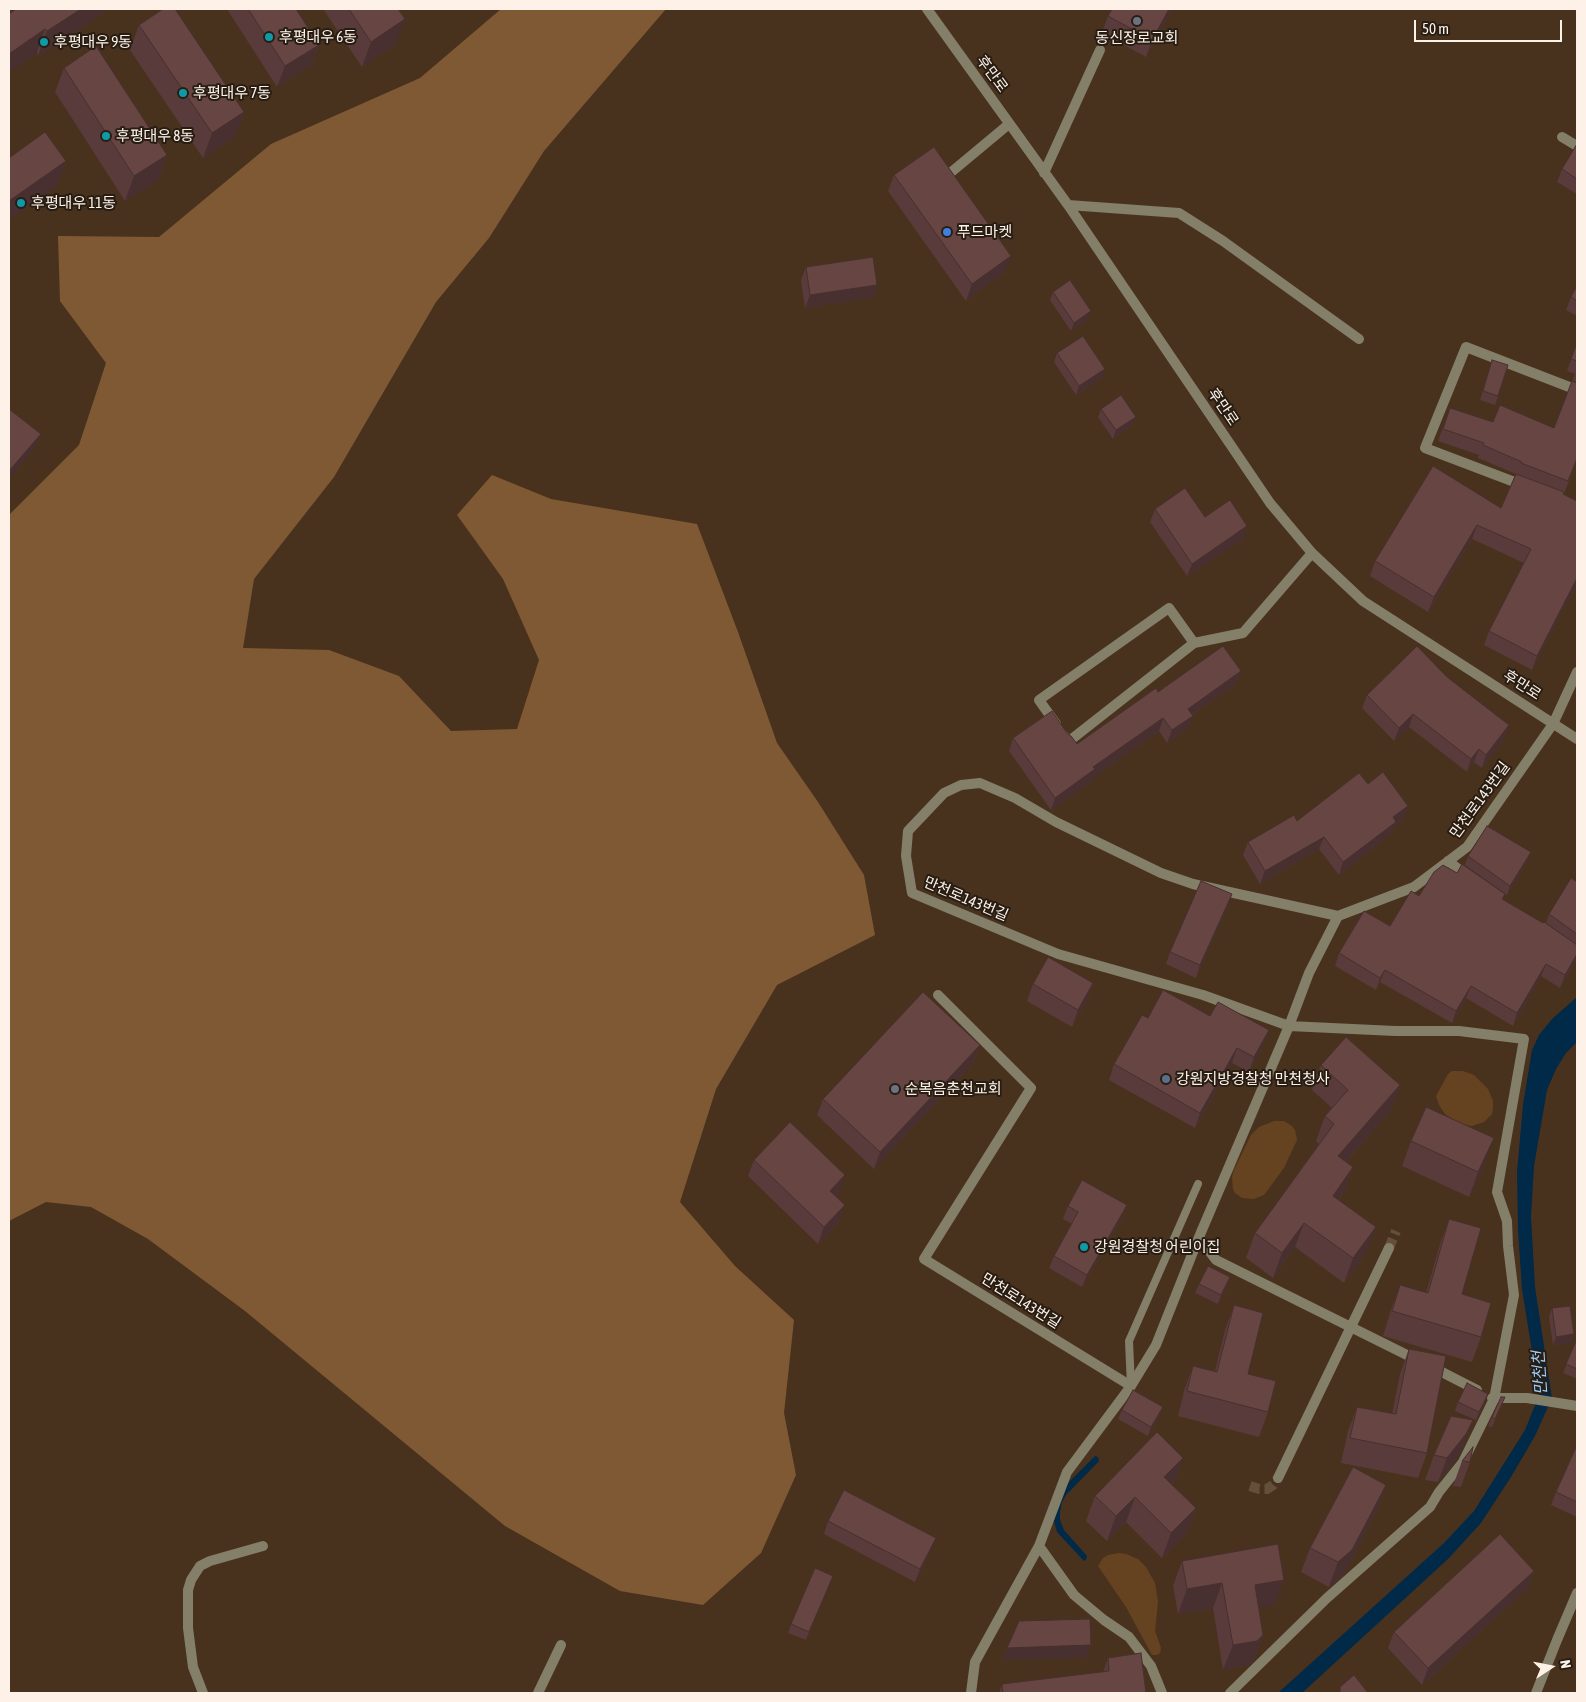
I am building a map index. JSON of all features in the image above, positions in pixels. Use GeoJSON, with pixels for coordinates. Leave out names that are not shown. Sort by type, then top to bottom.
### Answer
{"type":"FeatureCollection","features":[{"type":"Feature","properties":{"kind":"street","name":"후만로"},"geometry":{"type":"LineString","coordinates":[[927,9],[1068,205],[1270,503],[1312,553],[1363,601],[1577,739]]}},
{"type":"Feature","properties":{"kind":"street"},"geometry":{"type":"LineString","coordinates":[[1044,173],[1100,50]]}},
{"type":"Feature","properties":{"kind":"street"},"geometry":{"type":"LineString","coordinates":[[949,174],[1009,124]]}},
{"type":"Feature","properties":{"kind":"street"},"geometry":{"type":"LineString","coordinates":[[1562,137],[1577,146]]}},
{"type":"Feature","properties":{"kind":"street"},"geometry":{"type":"LineString","coordinates":[[1068,205],[1179,213],[1223,240],[1359,339]]}},
{"type":"Feature","properties":{"kind":"street"},"geometry":{"type":"LineString","coordinates":[[1532,489],[1425,448],[1466,347],[1577,390]]}},
{"type":"Feature","properties":{"kind":"street"},"geometry":{"type":"LineString","coordinates":[[1194,643],[1169,608],[1039,700],[1068,742],[1194,643],[1243,633],[1312,553]]}},
{"type":"Feature","properties":{"kind":"street","name":"만천로143번길"},"geometry":{"type":"LineString","coordinates":[[1289,1026],[1203,995],[1058,954],[912,894],[906,856],[908,831],[944,793],[961,785],[980,783],[1016,798],[1056,822],[1160,873],[1193,884],[1338,916],[1414,887],[1467,847],[1553,724],[1577,672]]}},
{"type":"Feature","properties":{"kind":"street"},"geometry":{"type":"LineString","coordinates":[[1448,862],[1480,884]]}},
{"type":"Feature","properties":{"kind":"street"},"geometry":{"type":"LineString","coordinates":[[970,1693],[973,1666],[976,1658],[1039,1546],[1067,1472],[1131,1386],[1156,1345],[1199,1237],[1289,1026],[1309,973],[1338,916]]}},
{"type":"Feature","properties":{"kind":"street","name":"만천로143번길"},"geometry":{"type":"LineString","coordinates":[[938,995],[1032,1088],[924,1259],[1131,1386]]}},
{"type":"Feature","properties":{"kind":"street"},"geometry":{"type":"LineString","coordinates":[[1230,1693],[1327,1598],[1430,1507],[1439,1492],[1463,1462],[1494,1399],[1514,1295],[1507,1221],[1497,1192],[1524,1039],[1459,1031],[1395,1031],[1289,1026]]}},
{"type":"Feature","properties":{"kind":"street"},"geometry":{"type":"LineString","coordinates":[[1199,1237],[1216,1260],[1494,1399],[1527,1398],[1577,1406]]}},
{"type":"Feature","properties":{"kind":"street"},"geometry":{"type":"LineString","coordinates":[[1278,1478],[1389,1248]]}},
{"type":"Feature","properties":{"kind":"street"},"geometry":{"type":"LineString","coordinates":[[203,1693],[193,1667],[188,1628],[188,1590],[191,1580],[200,1566],[210,1561],[263,1546]]}},
{"type":"Feature","properties":{"kind":"street"},"geometry":{"type":"LineString","coordinates":[[1039,1546],[1074,1595],[1104,1620],[1129,1637],[1151,1666],[1162,1693]]}},
{"type":"Feature","properties":{"kind":"street"},"geometry":{"type":"LineString","coordinates":[[1536,1693],[1577,1592]]}},
{"type":"Feature","properties":{"kind":"street"},"geometry":{"type":"LineString","coordinates":[[538,1693],[560,1645]]}},
{"type":"Feature","properties":{"kind":"lane"},"geometry":{"type":"LineString","coordinates":[[1131,1386],[1129,1341],[1198,1184]]}},
{"type":"Feature","properties":{"kind":"shaded area"},"geometry":{"type":"Polygon","coordinates":[[[501,9],[666,9],[544,151],[489,238],[436,302],[334,477],[254,579],[243,648],[329,650],[399,676],[451,731],[517,729],[539,660],[503,579],[457,515],[492,475],[551,499],[697,524],[777,743],[818,802],[864,875],[875,935],[777,985],[716,1089],[680,1202],[735,1266],[794,1320],[784,1413],[796,1475],[761,1553],[703,1605],[620,1591],[505,1526],[245,1311],[148,1239],[91,1207],[46,1202],[9,1221],[9,515],[79,445],[106,363],[60,301],[58,236],[159,237],[271,144],[420,78],[501,9]]]}},
{"type":"Feature","properties":{"kind":"shaded area"},"geometry":{"type":"Polygon","coordinates":[[[1452,1071],[1463,1071],[1474,1075],[1488,1089],[1493,1101],[1493,1108],[1492,1114],[1484,1122],[1472,1126],[1465,1125],[1445,1114],[1439,1105],[1436,1096],[1448,1074],[1452,1071]]]}},
{"type":"Feature","properties":{"kind":"shaded area"},"geometry":{"type":"Polygon","coordinates":[[[1274,1121],[1284,1121],[1292,1126],[1297,1140],[1284,1168],[1264,1195],[1254,1199],[1242,1198],[1233,1189],[1233,1172],[1251,1135],[1259,1127],[1274,1121]]]}},
{"type":"Feature","properties":{"kind":"shaded area"},"geometry":{"type":"Polygon","coordinates":[[[1119,1553],[1138,1559],[1146,1567],[1155,1583],[1158,1602],[1155,1631],[1161,1648],[1160,1653],[1157,1655],[1152,1655],[1126,1607],[1098,1566],[1103,1558],[1119,1553]]]}},
{"type":"Feature","properties":{"kind":"water","name":"만천천"},"geometry":{"type":"Polygon","coordinates":[[[1577,997],[1577,1042],[1566,1053],[1556,1069],[1547,1090],[1534,1166],[1531,1217],[1535,1287],[1552,1398],[1535,1436],[1511,1477],[1481,1523],[1448,1559],[1302,1693],[1278,1693],[1444,1543],[1474,1511],[1525,1430],[1539,1395],[1522,1289],[1518,1230],[1517,1172],[1523,1105],[1532,1050],[1539,1035],[1552,1019],[1577,997]]]}},
{"type":"Feature","properties":{"kind":"water"},"geometry":{"type":"Polygon","coordinates":[[[1095,1456],[1098,1457],[1099,1461],[1066,1495],[1060,1512],[1060,1520],[1064,1530],[1087,1556],[1084,1561],[1057,1532],[1054,1521],[1063,1488],[1095,1456]]]}},
{"type":"Feature","properties":{"kind":"building"},"geometry":{"type":"Polygon","coordinates":[[[16,9],[81,9],[47,31],[45,29],[9,54],[9,14],[16,9]]]}},
{"type":"Feature","properties":{"kind":"building"},"geometry":{"type":"Polygon","coordinates":[[[163,9],[175,9],[244,112],[212,133],[139,25],[163,9]]]}},
{"type":"Feature","properties":{"kind":"building"},"geometry":{"type":"Polygon","coordinates":[[[248,9],[296,9],[319,45],[285,66],[248,9]]]}},
{"type":"Feature","properties":{"kind":"building"},"geometry":{"type":"Polygon","coordinates":[[[349,9],[398,9],[405,19],[371,42],[349,9]]]}},
{"type":"Feature","properties":{"kind":"building"},"geometry":{"type":"Polygon","coordinates":[[[1112,9],[1169,9],[1152,40],[1108,16],[1112,9]]]}},
{"type":"Feature","properties":{"kind":"building"},"geometry":{"type":"Polygon","coordinates":[[[96,46],[167,155],[134,176],[64,68],[96,46]]]}},
{"type":"Feature","properties":{"kind":"building"},"geometry":{"type":"Polygon","coordinates":[[[45,132],[66,161],[9,201],[9,158],[45,132]]]}},
{"type":"Feature","properties":{"kind":"building"},"geometry":{"type":"Polygon","coordinates":[[[1577,144],[1577,179],[1562,169],[1577,144]]]}},
{"type":"Feature","properties":{"kind":"building","name":"푸드마켓"},"geometry":{"type":"Polygon","coordinates":[[[934,147],[1011,256],[972,284],[894,175],[934,147]]]}},
{"type":"Feature","properties":{"kind":"building"},"geometry":{"type":"Polygon","coordinates":[[[873,257],[877,285],[810,295],[806,267],[873,257]]]}},
{"type":"Feature","properties":{"kind":"building"},"geometry":{"type":"Polygon","coordinates":[[[1070,280],[1091,311],[1074,323],[1053,292],[1070,280]]]}},
{"type":"Feature","properties":{"kind":"building"},"geometry":{"type":"Polygon","coordinates":[[[1577,286],[1577,301],[1571,297],[1577,286]]]}},
{"type":"Feature","properties":{"kind":"building"},"geometry":{"type":"Polygon","coordinates":[[[1083,336],[1105,369],[1079,386],[1057,353],[1083,336]]]}},
{"type":"Feature","properties":{"kind":"building"},"geometry":{"type":"Polygon","coordinates":[[[1577,343],[1577,361],[1571,359],[1577,343]]]}},
{"type":"Feature","properties":{"kind":"building"},"geometry":{"type":"Polygon","coordinates":[[[1492,360],[1508,365],[1498,396],[1483,391],[1492,360]]]}},
{"type":"Feature","properties":{"kind":"building"},"geometry":{"type":"Polygon","coordinates":[[[1572,381],[1577,383],[1577,458],[1568,481],[1521,463],[1483,445],[1484,443],[1443,429],[1450,408],[1493,422],[1500,405],[1554,428],[1572,381]]]}},
{"type":"Feature","properties":{"kind":"building"},"geometry":{"type":"Polygon","coordinates":[[[1121,395],[1136,417],[1116,430],[1101,409],[1121,395]]]}},
{"type":"Feature","properties":{"kind":"building"},"geometry":{"type":"Polygon","coordinates":[[[9,409],[41,434],[9,471],[9,409]]]}},
{"type":"Feature","properties":{"kind":"building"},"geometry":{"type":"Polygon","coordinates":[[[1433,466],[1501,508],[1516,474],[1564,492],[1563,494],[1577,501],[1577,578],[1537,656],[1489,631],[1531,549],[1477,525],[1434,597],[1375,561],[1433,466]]]}},
{"type":"Feature","properties":{"kind":"building"},"geometry":{"type":"Polygon","coordinates":[[[1185,488],[1205,517],[1230,500],[1247,526],[1192,564],[1155,509],[1185,488]]]}},
{"type":"Feature","properties":{"kind":"building"},"geometry":{"type":"Polygon","coordinates":[[[1223,646],[1241,671],[1188,709],[1193,716],[1172,730],[1163,718],[1093,767],[1095,769],[1055,798],[1013,738],[1052,711],[1077,744],[1156,688],[1158,692],[1223,646]]]}},
{"type":"Feature","properties":{"kind":"building"},"geometry":{"type":"Polygon","coordinates":[[[1417,646],[1447,677],[1509,725],[1486,755],[1479,749],[1471,759],[1413,714],[1399,728],[1367,695],[1417,646]]]}},
{"type":"Feature","properties":{"kind":"building"},"geometry":{"type":"Polygon","coordinates":[[[1383,772],[1408,806],[1393,817],[1396,822],[1343,862],[1324,837],[1265,871],[1248,842],[1294,815],[1297,821],[1359,773],[1368,784],[1383,772]]]}},
{"type":"Feature","properties":{"kind":"building"},"geometry":{"type":"Polygon","coordinates":[[[1487,826],[1531,852],[1510,886],[1468,856],[1487,826]]]}},
{"type":"Feature","properties":{"kind":"building"},"geometry":{"type":"Polygon","coordinates":[[[1462,864],[1505,894],[1502,899],[1544,922],[1577,945],[1577,954],[1565,975],[1546,964],[1517,1013],[1471,986],[1456,1011],[1385,970],[1380,978],[1339,953],[1364,911],[1390,926],[1411,891],[1419,896],[1434,872],[1443,865],[1457,873],[1462,864]]]}},
{"type":"Feature","properties":{"kind":"building"},"geometry":{"type":"Polygon","coordinates":[[[1571,878],[1577,882],[1577,934],[1549,914],[1571,878]]]}},
{"type":"Feature","properties":{"kind":"building"},"geometry":{"type":"Polygon","coordinates":[[[1201,881],[1232,894],[1200,965],[1170,952],[1201,881]]]}},
{"type":"Feature","properties":{"kind":"building"},"geometry":{"type":"Polygon","coordinates":[[[1048,957],[1093,983],[1078,1010],[1033,984],[1048,957]]]}},
{"type":"Feature","properties":{"kind":"building"},"geometry":{"type":"Polygon","coordinates":[[[1163,990],[1210,1016],[1218,1002],[1269,1030],[1254,1057],[1237,1048],[1200,1113],[1114,1064],[1142,1015],[1148,1018],[1163,990]]]}},
{"type":"Feature","properties":{"kind":"building","name":"순복음춘천교회"},"geometry":{"type":"Polygon","coordinates":[[[923,992],[980,1045],[880,1152],[823,1099],[923,992]]]}},
{"type":"Feature","properties":{"kind":"building"},"geometry":{"type":"Polygon","coordinates":[[[1346,1037],[1400,1085],[1338,1156],[1353,1167],[1333,1196],[1376,1227],[1353,1258],[1304,1223],[1282,1253],[1255,1233],[1334,1124],[1325,1116],[1348,1090],[1321,1065],[1346,1037]]]}},
{"type":"Feature","properties":{"kind":"building"},"geometry":{"type":"Polygon","coordinates":[[[1426,1107],[1494,1138],[1478,1172],[1411,1141],[1426,1107]]]}},
{"type":"Feature","properties":{"kind":"building"},"geometry":{"type":"Polygon","coordinates":[[[790,1122],[845,1175],[830,1191],[845,1205],[824,1227],[754,1160],[790,1122]]]}},
{"type":"Feature","properties":{"kind":"building","name":"강원경찰청 어린이집"},"geometry":{"type":"Polygon","coordinates":[[[1082,1180],[1127,1205],[1087,1275],[1054,1256],[1078,1212],[1068,1206],[1082,1180]]]}},
{"type":"Feature","properties":{"kind":"building"},"geometry":{"type":"Polygon","coordinates":[[[1449,1219],[1481,1228],[1462,1294],[1491,1303],[1481,1337],[1392,1311],[1400,1285],[1428,1293],[1449,1219]]]}},
{"type":"Feature","properties":{"kind":"building"},"geometry":{"type":"Polygon","coordinates":[[[1208,1266],[1230,1277],[1221,1295],[1199,1284],[1208,1266]]]}},
{"type":"Feature","properties":{"kind":"building"},"geometry":{"type":"Polygon","coordinates":[[[1234,1305],[1263,1313],[1248,1374],[1276,1381],[1268,1412],[1187,1391],[1193,1366],[1217,1372],[1234,1305]]]}},
{"type":"Feature","properties":{"kind":"building"},"geometry":{"type":"Polygon","coordinates":[[[1570,1306],[1574,1334],[1556,1337],[1552,1308],[1570,1306]]]}},
{"type":"Feature","properties":{"kind":"building"},"geometry":{"type":"Polygon","coordinates":[[[1577,1339],[1577,1369],[1566,1364],[1577,1339]]]}},
{"type":"Feature","properties":{"kind":"building"},"geometry":{"type":"Polygon","coordinates":[[[1409,1349],[1446,1356],[1427,1453],[1350,1438],[1357,1407],[1396,1414],[1409,1349]]]}},
{"type":"Feature","properties":{"kind":"building"},"geometry":{"type":"Polygon","coordinates":[[[1467,1383],[1488,1394],[1479,1412],[1458,1402],[1467,1383]]]}},
{"type":"Feature","properties":{"kind":"building"},"geometry":{"type":"Polygon","coordinates":[[[1133,1390],[1163,1407],[1151,1427],[1122,1410],[1133,1390]]]}},
{"type":"Feature","properties":{"kind":"building"},"geometry":{"type":"Polygon","coordinates":[[[1501,1397],[1505,1397],[1495,1419],[1492,1417],[1501,1397]]]}},
{"type":"Feature","properties":{"kind":"building"},"geometry":{"type":"Polygon","coordinates":[[[1451,1416],[1473,1420],[1466,1434],[1447,1458],[1434,1455],[1451,1416]]]}},
{"type":"Feature","properties":{"kind":"building"},"geometry":{"type":"Polygon","coordinates":[[[1157,1432],[1183,1458],[1164,1477],[1196,1508],[1171,1533],[1135,1497],[1116,1516],[1095,1496],[1157,1432]]]}},
{"type":"Feature","properties":{"kind":"building"},"geometry":{"type":"Polygon","coordinates":[[[1577,1445],[1577,1502],[1556,1492],[1577,1445]]]}},
{"type":"Feature","properties":{"kind":"building"},"geometry":{"type":"Polygon","coordinates":[[[1473,1447],[1470,1462],[1462,1461],[1473,1447]]]}},
{"type":"Feature","properties":{"kind":"building"},"geometry":{"type":"Polygon","coordinates":[[[1353,1467],[1386,1485],[1352,1550],[1338,1562],[1310,1548],[1353,1467]]]}},
{"type":"Feature","properties":{"kind":"building"},"geometry":{"type":"Polygon","coordinates":[[[844,1490],[936,1538],[920,1569],[828,1521],[844,1490]]]}},
{"type":"Feature","properties":{"kind":"building"},"geometry":{"type":"Polygon","coordinates":[[[1500,1534],[1534,1571],[1428,1668],[1394,1632],[1500,1534]]]}},
{"type":"Feature","properties":{"kind":"building"},"geometry":{"type":"Polygon","coordinates":[[[1278,1544],[1284,1580],[1255,1585],[1263,1635],[1257,1641],[1233,1645],[1222,1583],[1187,1589],[1182,1561],[1278,1544]]]}},
{"type":"Feature","properties":{"kind":"building"},"geometry":{"type":"Polygon","coordinates":[[[815,1568],[833,1576],[809,1632],[791,1624],[815,1568]]]}},
{"type":"Feature","properties":{"kind":"building"},"geometry":{"type":"Polygon","coordinates":[[[1090,1619],[1091,1645],[1007,1648],[1019,1621],[1090,1619]]]}},
{"type":"Feature","properties":{"kind":"building"},"geometry":{"type":"Polygon","coordinates":[[[1141,1653],[1146,1693],[1003,1693],[1002,1684],[1109,1671],[1108,1658],[1141,1653]]]}},
{"type":"Feature","properties":{"kind":"building"},"geometry":{"type":"Polygon","coordinates":[[[1354,1675],[1368,1693],[1340,1693],[1340,1687],[1354,1675]]]}},
{"type":"Feature","properties":{"kind":"tunnel"},"geometry":{"type":"LineString","coordinates":[[1389,1248],[1396,1231]]}},
{"type":"Feature","properties":{"kind":"tunnel"},"geometry":{"type":"LineString","coordinates":[[1250,1486],[1267,1489],[1278,1478]]}},
{"type":"Feature","properties":{"kind":"place","name":"동신장로교회"},"geometry":{"type":"Point","coordinates":[1137,21]}},
{"type":"Feature","properties":{"kind":"place","name":"후평대우 6동"},"geometry":{"type":"Point","coordinates":[269,37]}},
{"type":"Feature","properties":{"kind":"place","name":"후평대우 9동"},"geometry":{"type":"Point","coordinates":[44,42]}},
{"type":"Feature","properties":{"kind":"place","name":"후평대우 7동"},"geometry":{"type":"Point","coordinates":[183,93]}},
{"type":"Feature","properties":{"kind":"place","name":"후평대우 8동"},"geometry":{"type":"Point","coordinates":[106,136]}},
{"type":"Feature","properties":{"kind":"place","name":"후평대우 11동"},"geometry":{"type":"Point","coordinates":[21,203]}},
{"type":"Feature","properties":{"kind":"place","name":"푸드마켓"},"geometry":{"type":"Point","coordinates":[947,232]}},
{"type":"Feature","properties":{"kind":"place","name":"강원지방경찰청 만천청사"},"geometry":{"type":"Point","coordinates":[1166,1079]}},
{"type":"Feature","properties":{"kind":"place","name":"순복음춘천교회"},"geometry":{"type":"Point","coordinates":[895,1089]}},
{"type":"Feature","properties":{"kind":"place","name":"강원경찰청 어린이집"},"geometry":{"type":"Point","coordinates":[1084,1247]}}]}
